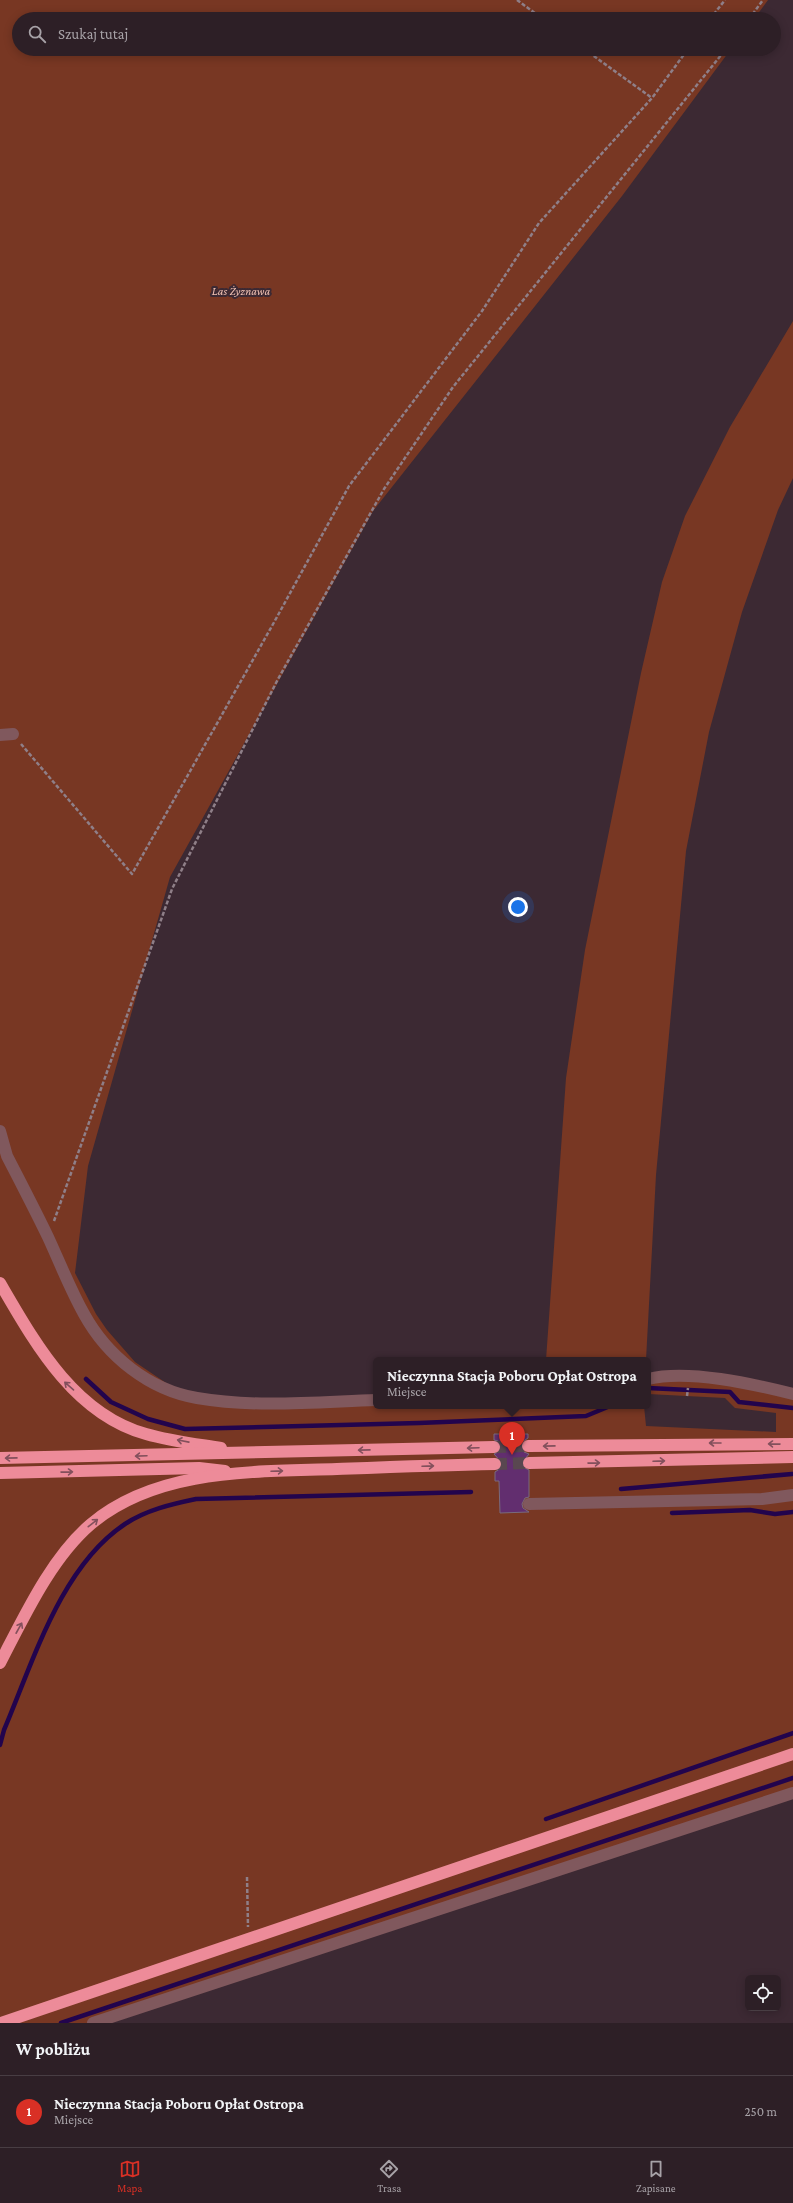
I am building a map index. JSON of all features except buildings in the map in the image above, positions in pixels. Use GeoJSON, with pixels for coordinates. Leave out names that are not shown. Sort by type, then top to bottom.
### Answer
{"type":"FeatureCollection","features":[{"type":"Feature","properties":{"kind":"highway"},"geometry":{"type":"LineString","coordinates":[[0,1283],[48,1360],[64,1381],[94,1408],[111,1419],[146,1434],[250,1452]]}},
{"type":"Feature","properties":{"kind":"highway"},"geometry":{"type":"LineString","coordinates":[[528,1446],[793,1444]]}},
{"type":"Feature","properties":{"kind":"highway"},"geometry":{"type":"LineString","coordinates":[[0,1458],[494,1447]]}},
{"type":"Feature","properties":{"kind":"highway"},"geometry":{"type":"LineString","coordinates":[[529,1463],[793,1457]]}},
{"type":"Feature","properties":{"kind":"highway"},"geometry":{"type":"LineString","coordinates":[[0,1662],[48,1576],[73,1542],[91,1524],[123,1503],[145,1493],[176,1484],[238,1473],[495,1464]]}},
{"type":"Feature","properties":{"kind":"highway"},"geometry":{"type":"LineString","coordinates":[[0,1473],[199,1468],[238,1473]]}},
{"type":"Feature","properties":{"kind":"highway"},"geometry":{"type":"LineString","coordinates":[[1,2023],[793,1754]]}},
{"type":"Feature","properties":{"kind":"lane"},"geometry":{"type":"LineString","coordinates":[[0,735],[13,734]]}},
{"type":"Feature","properties":{"kind":"lane"},"geometry":{"type":"LineString","coordinates":[[0,1131],[6,1156],[48,1238],[84,1314],[95,1330],[123,1362],[157,1386],[190,1396],[228,1402],[373,1400]]}},
{"type":"Feature","properties":{"kind":"lane"},"geometry":{"type":"LineString","coordinates":[[651,1378],[661,1376],[688,1376],[748,1383],[793,1394]]}},
{"type":"Feature","properties":{"kind":"lane"},"geometry":{"type":"LineString","coordinates":[[529,1504],[754,1499],[793,1495]]}},
{"type":"Feature","properties":{"kind":"lane"},"geometry":{"type":"LineString","coordinates":[[93,2023],[793,1793]]}},
{"type":"Feature","properties":{"kind":"path"},"geometry":{"type":"LineString","coordinates":[[516,0],[533,12]]}},
{"type":"Feature","properties":{"kind":"path"},"geometry":{"type":"LineString","coordinates":[[716,12],[725,0]]}},
{"type":"Feature","properties":{"kind":"path"},"geometry":{"type":"LineString","coordinates":[[754,12],[763,0]]}},
{"type":"Feature","properties":{"kind":"path"},"geometry":{"type":"LineString","coordinates":[[594,56],[652,98]]}},
{"type":"Feature","properties":{"kind":"path"},"geometry":{"type":"LineString","coordinates":[[13,734],[132,874],[349,486],[482,311],[539,223],[652,98],[683,56]]}},
{"type":"Feature","properties":{"kind":"path"},"geometry":{"type":"LineString","coordinates":[[48,1238],[172,889],[277,681],[384,489],[453,387],[720,56]]}},
{"type":"Feature","properties":{"kind":"path"},"geometry":{"type":"LineString","coordinates":[[687,1396],[688,1391]]}},
{"type":"Feature","properties":{"kind":"path"},"geometry":{"type":"LineString","coordinates":[[247,1877],[248,1939]]}},
{"type":"Feature","properties":{"kind":"green space","name":"Las Żyznawa"},"geometry":{"type":"Polygon","coordinates":[[[0,0],[768,0],[759,12],[12,12],[12,56],[726,56],[622,196],[373,511],[170,877],[88,1166],[75,1273],[96,1314],[107,1330],[135,1362],[169,1385],[200,1396],[373,1406],[373,1409],[644,1409],[646,1426],[776,1432],[776,1413],[735,1408],[725,1398],[651,1394],[651,1378],[661,1376],[793,1394],[793,1793],[93,2023],[0,2023],[0,0]]]}},
{"type":"Feature","properties":{"kind":"green space"},"geometry":{"type":"Polygon","coordinates":[[[793,321],[793,478],[778,510],[742,612],[709,732],[686,851],[656,1175],[646,1357],[546,1357],[566,1078],[585,950],[641,673],[662,582],[685,516],[730,427],[793,321]]]}},
{"type":"Feature","properties":{"kind":"waterway"},"geometry":{"type":"LineString","coordinates":[[86,1379],[111,1402],[148,1419],[185,1429],[419,1423],[586,1416],[603,1409]]}},
{"type":"Feature","properties":{"kind":"waterway"},"geometry":{"type":"LineString","coordinates":[[651,1388],[730,1392],[739,1402],[793,1408]]}},
{"type":"Feature","properties":{"kind":"waterway"},"geometry":{"type":"LineString","coordinates":[[621,1489],[792,1474]]}},
{"type":"Feature","properties":{"kind":"waterway"},"geometry":{"type":"LineString","coordinates":[[0,1745],[4,1730],[38,1646],[51,1617],[66,1590],[83,1564],[103,1542],[133,1519],[159,1508],[196,1499],[471,1492]]}},
{"type":"Feature","properties":{"kind":"waterway"},"geometry":{"type":"LineString","coordinates":[[672,1513],[750,1510],[775,1514],[793,1512]]}},
{"type":"Feature","properties":{"kind":"waterway"},"geometry":{"type":"LineString","coordinates":[[546,1819],[793,1733]]}},
{"type":"Feature","properties":{"kind":"waterway"},"geometry":{"type":"LineString","coordinates":[[61,2023],[793,1778]]}},
{"type":"Feature","properties":{"kind":"tunnel"},"geometry":{"type":"LineString","coordinates":[[494,1447],[528,1446]]}},
{"type":"Feature","properties":{"kind":"tunnel"},"geometry":{"type":"LineString","coordinates":[[495,1464],[529,1463]]}},
{"type":"Feature","properties":{"kind":"place","name":"Nieczynna Stacja Poboru Opłat Ostropa"},"geometry":{"type":"Point","coordinates":[512,1455]}}]}
